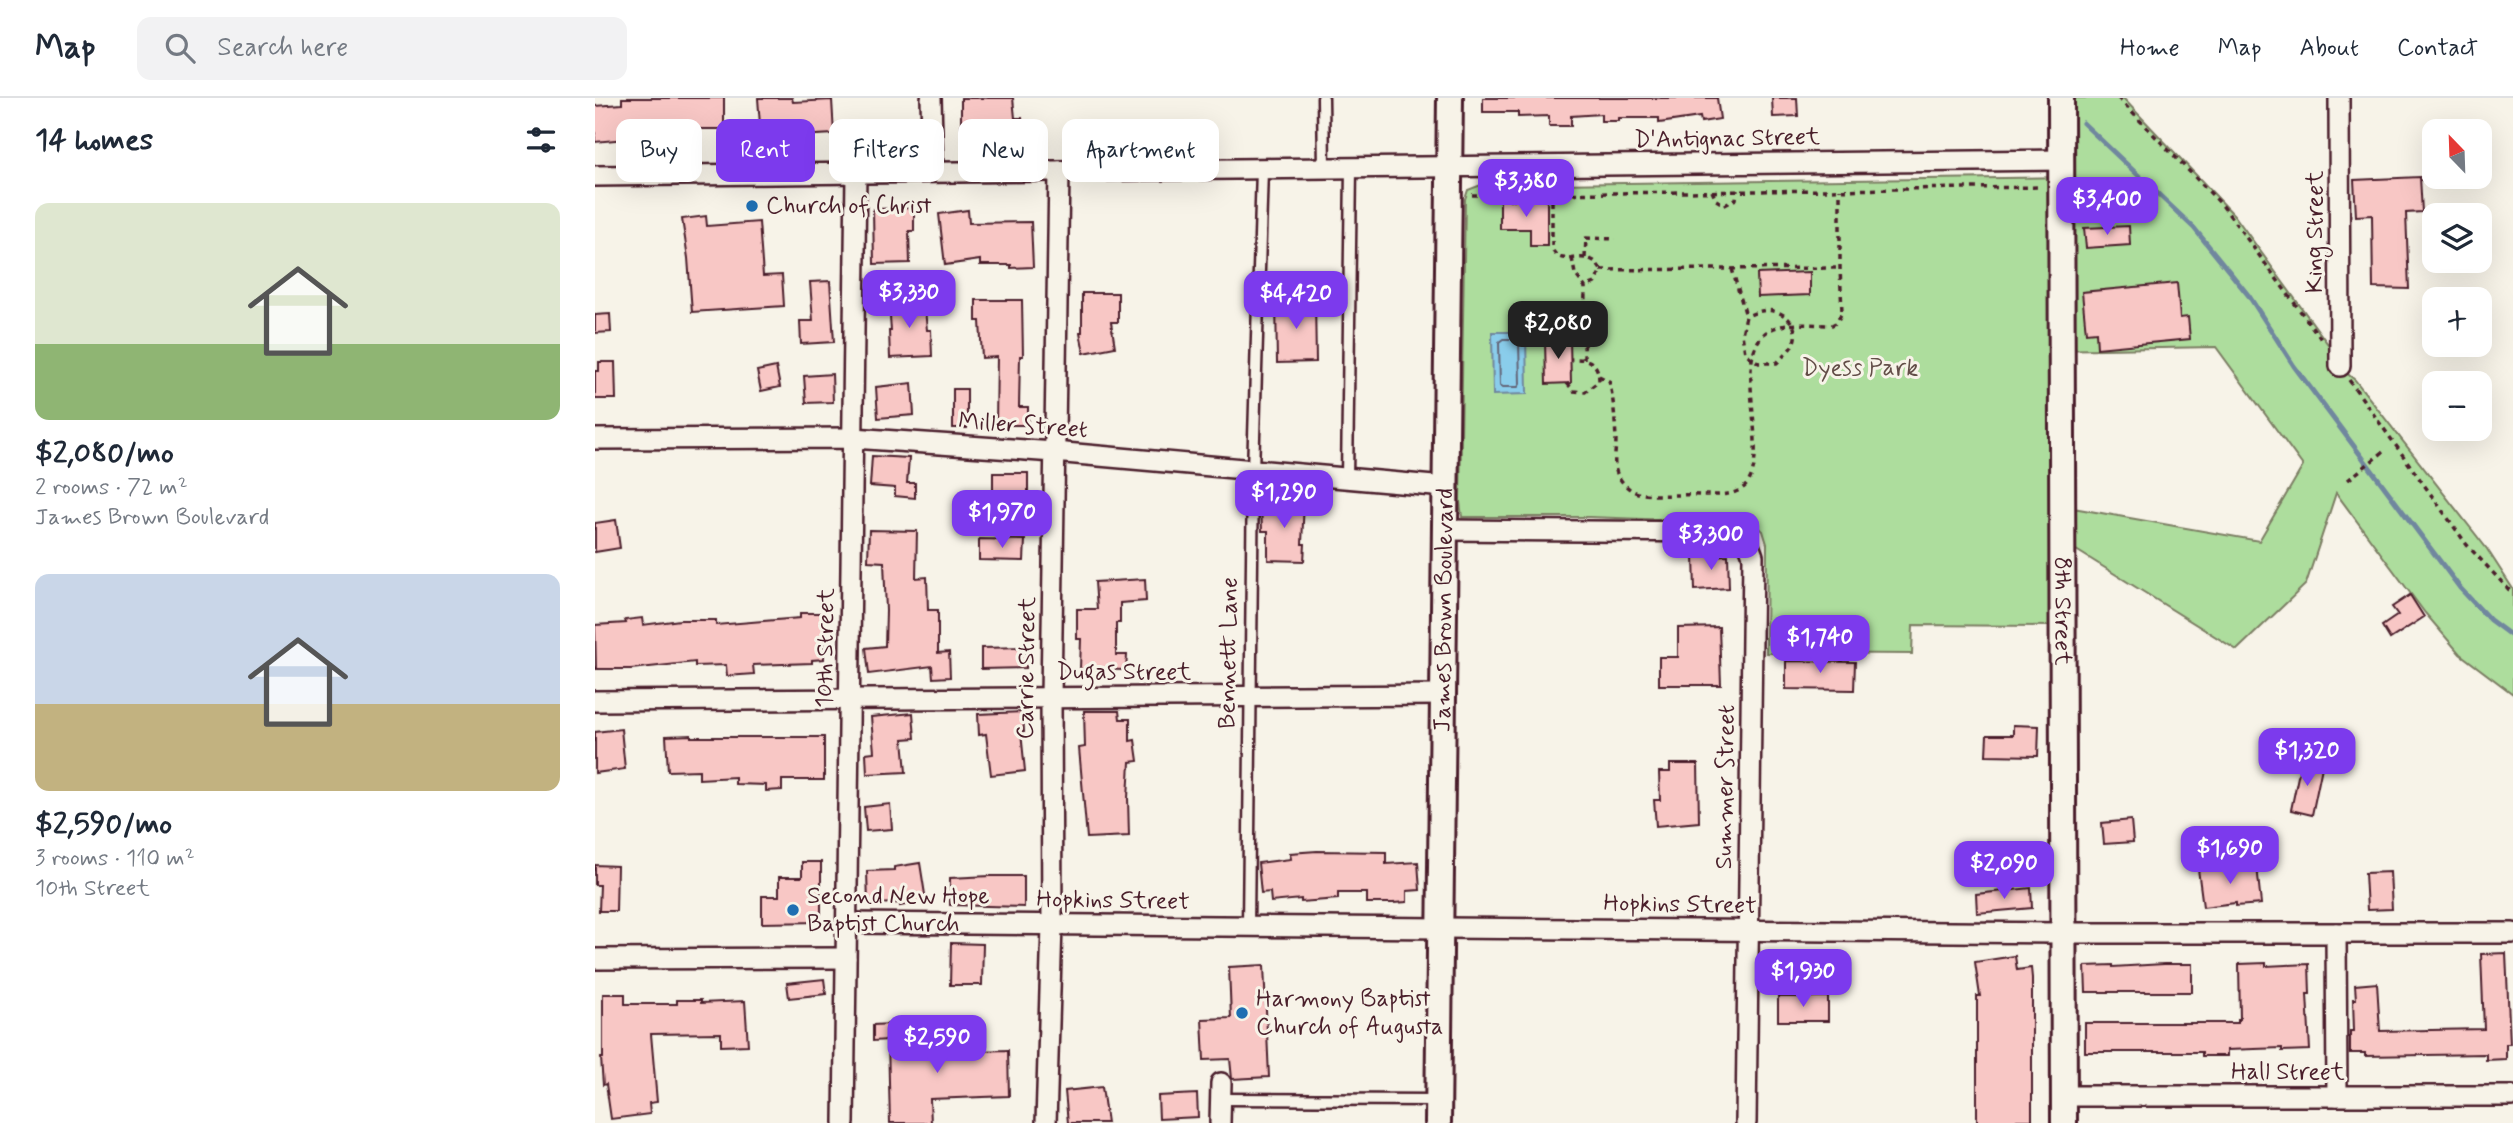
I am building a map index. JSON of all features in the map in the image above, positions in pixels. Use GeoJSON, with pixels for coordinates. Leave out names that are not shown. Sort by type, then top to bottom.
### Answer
{"type":"FeatureCollection","features":[{"type":"Feature","properties":{"kind":"street"},"geometry":{"type":"LineString","coordinates":[[932,98],[932,119]]}},
{"type":"Feature","properties":{"kind":"street","name":"James Brown Boulevard"},"geometry":{"type":"LineString","coordinates":[[1438,1112],[1450,98]]}},
{"type":"Feature","properties":{"kind":"street","name":"8th Street"},"geometry":{"type":"LineString","coordinates":[[2061,98],[2064,1123]]}},
{"type":"Feature","properties":{"kind":"street","name":"King Street"},"geometry":{"type":"LineString","coordinates":[[2339,98],[2340,366]]}},
{"type":"Feature","properties":{"kind":"street","name":"D'Antignac Street"},"geometry":{"type":"LineString","coordinates":[[944,172],[1552,165],[2061,150]]}},
{"type":"Feature","properties":{"kind":"street","name":"Carrie Street"},"geometry":{"type":"LineString","coordinates":[[1046,1123],[1052,925],[1051,697],[1059,171]]}},
{"type":"Feature","properties":{"kind":"street","name":"D'Antignac Street"},"geometry":{"type":"LineString","coordinates":[[595,176],[829,173]]}},
{"type":"Feature","properties":{"kind":"street","name":"10th Street"},"geometry":{"type":"LineString","coordinates":[[844,1123],[856,182]]}},
{"type":"Feature","properties":{"kind":"street","name":"Miller Street"},"geometry":{"type":"LineString","coordinates":[[595,439],[853,438],[1055,452],[1445,486]]}},
{"type":"Feature","properties":{"kind":"street","name":"Summer Street"},"geometry":{"type":"LineString","coordinates":[[1445,530],[1727,532],[1746,537],[1753,556],[1746,1123]]}},
{"type":"Feature","properties":{"kind":"street","name":"Dugas Street"},"geometry":{"type":"LineString","coordinates":[[595,701],[1443,695]]}},
{"type":"Feature","properties":{"kind":"street","name":"Hopkins Street"},"geometry":{"type":"LineString","coordinates":[[847,923],[2063,933],[2513,933]]}},
{"type":"Feature","properties":{"kind":"street"},"geometry":{"type":"LineString","coordinates":[[2336,933],[2337,1096]]}},
{"type":"Feature","properties":{"kind":"street"},"geometry":{"type":"LineString","coordinates":[[595,959],[846,958]]}},
{"type":"Feature","properties":{"kind":"street"},"geometry":{"type":"LineString","coordinates":[[1220,1123],[1221,1091]]}},
{"type":"Feature","properties":{"kind":"street","name":"Hall Street"},"geometry":{"type":"LineString","coordinates":[[2064,1096],[2513,1096]]}},
{"type":"Feature","properties":{"kind":"lane"},"geometry":{"type":"LineString","coordinates":[[1323,98],[1324,168]]}},
{"type":"Feature","properties":{"kind":"lane"},"geometry":{"type":"LineString","coordinates":[[1347,479],[1351,168]]}},
{"type":"Feature","properties":{"kind":"lane","name":"Bennett Lane"},"geometry":{"type":"LineString","coordinates":[[1248,928],[1253,471],[1262,169]]}},
{"type":"Feature","properties":{"kind":"lane"},"geometry":{"type":"LineString","coordinates":[[1221,1091],[1438,1112]]}},
{"type":"Feature","properties":{"kind":"path"},"geometry":{"type":"LineString","coordinates":[[2118,98],[2222,205],[2260,254],[2467,545],[2513,594]]}},
{"type":"Feature","properties":{"kind":"path"},"geometry":{"type":"LineString","coordinates":[[1552,165],[1552,248],[1556,256],[1585,258],[1593,261],[1601,270],[1840,268]]}},
{"type":"Feature","properties":{"kind":"path"},"geometry":{"type":"LineString","coordinates":[[1472,195],[2061,187]]}},
{"type":"Feature","properties":{"kind":"path"},"geometry":{"type":"LineString","coordinates":[[1599,376],[1609,381],[1612,392],[1616,439],[1615,468],[1626,486],[1640,493],[1725,495],[1736,492],[1749,481],[1754,462],[1753,352],[1765,333],[1777,328],[1832,325],[1842,313],[1840,189]]}},
{"type":"Feature","properties":{"kind":"path"},"geometry":{"type":"LineString","coordinates":[[1712,191],[1716,200],[1725,205],[1736,199],[1737,190]]}},
{"type":"Feature","properties":{"kind":"path"},"geometry":{"type":"LineString","coordinates":[[1585,258],[1586,239],[1616,239]]}},
{"type":"Feature","properties":{"kind":"path"},"geometry":{"type":"LineString","coordinates":[[1572,258],[1577,279],[1585,287],[1584,359]]}},
{"type":"Feature","properties":{"kind":"path"},"geometry":{"type":"LineString","coordinates":[[1732,269],[1745,316],[1742,344],[1745,353],[1753,360],[1767,364],[1777,363],[1793,345],[1796,338],[1794,326],[1781,312],[1772,310],[1762,310],[1745,316]]}},
{"type":"Feature","properties":{"kind":"path"},"geometry":{"type":"LineString","coordinates":[[1585,287],[1595,283],[1601,270]]}},
{"type":"Feature","properties":{"kind":"path"},"geometry":{"type":"LineString","coordinates":[[1567,383],[1574,391],[1585,392],[1599,381],[1596,366],[1584,359],[1571,359]]}},
{"type":"Feature","properties":{"kind":"path"},"geometry":{"type":"LineString","coordinates":[[2348,480],[2383,452]]}},
{"type":"Feature","properties":{"kind":"green space","name":"Dyess Park"},"geometry":{"type":"Polygon","coordinates":[[[2073,98],[2123,98],[2234,215],[2330,347],[2333,362],[2355,380],[2487,549],[2513,589],[2513,694],[2460,654],[2425,613],[2336,493],[2306,584],[2237,650],[2073,548],[2073,508],[2259,541],[2303,466],[2216,347],[2048,350],[2051,626],[1913,625],[1912,654],[1766,653],[1767,544],[1763,531],[1754,523],[1589,517],[1462,517],[1460,502],[1465,199],[1468,190],[1481,185],[2072,177],[2073,98]]]}},
{"type":"Feature","properties":{"kind":"water"},"geometry":{"type":"Polygon","coordinates":[[[1492,332],[1526,332],[1527,394],[1493,395],[1492,332]]]}},
{"type":"Feature","properties":{"kind":"building"},"geometry":{"type":"Polygon","coordinates":[[[622,98],[724,98],[724,119],[716,119],[716,129],[702,129],[702,119],[616,119],[616,140],[595,142],[595,106],[622,104],[622,98]]]}},
{"type":"Feature","properties":{"kind":"building"},"geometry":{"type":"Polygon","coordinates":[[[758,98],[792,98],[793,102],[832,100],[833,119],[829,119],[829,134],[815,135],[815,119],[760,119],[758,98]]]}},
{"type":"Feature","properties":{"kind":"building"},"geometry":{"type":"Polygon","coordinates":[[[961,98],[1013,98],[1015,118],[1022,119],[961,119],[961,98]]]}},
{"type":"Feature","properties":{"kind":"building"},"geometry":{"type":"Polygon","coordinates":[[[1483,98],[1717,98],[1720,119],[1701,122],[1700,117],[1659,123],[1659,118],[1618,118],[1618,121],[1601,121],[1601,114],[1571,116],[1571,126],[1549,126],[1549,116],[1518,117],[1518,112],[1483,112],[1483,98]]]}},
{"type":"Feature","properties":{"kind":"building"},"geometry":{"type":"Polygon","coordinates":[[[1772,98],[1797,98],[1798,116],[1773,117],[1772,98]]]}},
{"type":"Feature","properties":{"kind":"building"},"geometry":{"type":"Polygon","coordinates":[[[2420,177],[2422,212],[2406,213],[2409,289],[2373,288],[2372,215],[2356,216],[2354,180],[2420,177]]]}},
{"type":"Feature","properties":{"kind":"building"},"geometry":{"type":"Polygon","coordinates":[[[1500,200],[1547,200],[1547,246],[1530,246],[1530,229],[1500,229],[1500,200]]]}},
{"type":"Feature","properties":{"kind":"building"},"geometry":{"type":"Polygon","coordinates":[[[914,208],[914,231],[909,231],[910,263],[874,264],[873,209],[914,208]]]}},
{"type":"Feature","properties":{"kind":"building"},"geometry":{"type":"Polygon","coordinates":[[[968,210],[969,223],[1031,222],[1033,267],[980,265],[980,260],[945,265],[939,214],[968,210]]]}},
{"type":"Feature","properties":{"kind":"building"},"geometry":{"type":"Polygon","coordinates":[[[706,216],[707,226],[759,222],[763,276],[782,275],[784,306],[692,312],[682,219],[706,216]]]}},
{"type":"Feature","properties":{"kind":"building"},"geometry":{"type":"Polygon","coordinates":[[[2129,226],[2130,245],[2086,248],[2084,228],[2129,226]]]}},
{"type":"Feature","properties":{"kind":"building"},"geometry":{"type":"Polygon","coordinates":[[[1810,272],[1810,295],[1758,297],[1757,274],[1810,272]]]}},
{"type":"Feature","properties":{"kind":"building"},"geometry":{"type":"Polygon","coordinates":[[[830,281],[834,342],[801,344],[800,321],[813,321],[810,282],[830,281]]]}},
{"type":"Feature","properties":{"kind":"building"},"geometry":{"type":"Polygon","coordinates":[[[2177,283],[2180,318],[2188,317],[2190,339],[2097,348],[2096,332],[2086,333],[2082,292],[2177,283]]]}},
{"type":"Feature","properties":{"kind":"building"},"geometry":{"type":"Polygon","coordinates":[[[1082,293],[1118,293],[1118,322],[1111,322],[1115,347],[1084,353],[1080,332],[1082,293]]]}},
{"type":"Feature","properties":{"kind":"building"},"geometry":{"type":"Polygon","coordinates":[[[924,299],[927,330],[931,330],[932,356],[890,358],[889,302],[924,299]]]}},
{"type":"Feature","properties":{"kind":"building"},"geometry":{"type":"Polygon","coordinates":[[[1315,299],[1316,362],[1277,363],[1276,300],[1315,299]]]}},
{"type":"Feature","properties":{"kind":"building"},"geometry":{"type":"Polygon","coordinates":[[[976,300],[1022,300],[1023,356],[1020,356],[1019,407],[1028,407],[1028,425],[996,425],[997,357],[982,358],[980,321],[976,321],[976,300]]]}},
{"type":"Feature","properties":{"kind":"building"},"geometry":{"type":"Polygon","coordinates":[[[610,314],[611,332],[595,333],[595,315],[610,314]]]}},
{"type":"Feature","properties":{"kind":"building"},"geometry":{"type":"Polygon","coordinates":[[[1545,339],[1570,339],[1571,383],[1546,384],[1545,339]]]}},
{"type":"Feature","properties":{"kind":"building"},"geometry":{"type":"Polygon","coordinates":[[[599,362],[615,362],[616,399],[595,399],[595,371],[599,371],[599,362]]]}},
{"type":"Feature","properties":{"kind":"building"},"geometry":{"type":"Polygon","coordinates":[[[776,367],[780,387],[761,391],[757,371],[776,367]]]}},
{"type":"Feature","properties":{"kind":"building"},"geometry":{"type":"Polygon","coordinates":[[[832,374],[833,402],[806,403],[804,376],[832,374]]]}},
{"type":"Feature","properties":{"kind":"building"},"geometry":{"type":"Polygon","coordinates":[[[912,383],[914,415],[878,418],[876,387],[912,383]]]}},
{"type":"Feature","properties":{"kind":"building"},"geometry":{"type":"Polygon","coordinates":[[[953,389],[967,389],[967,428],[953,428],[953,389]]]}},
{"type":"Feature","properties":{"kind":"building"},"geometry":{"type":"Polygon","coordinates":[[[872,456],[909,458],[907,483],[915,483],[915,498],[895,496],[895,488],[870,486],[872,456]]]}},
{"type":"Feature","properties":{"kind":"building"},"geometry":{"type":"Polygon","coordinates":[[[993,473],[1028,473],[1028,496],[993,495],[993,473]]]}},
{"type":"Feature","properties":{"kind":"building"},"geometry":{"type":"Polygon","coordinates":[[[1261,501],[1304,501],[1304,561],[1268,560],[1268,531],[1262,531],[1261,501]]]}},
{"type":"Feature","properties":{"kind":"building"},"geometry":{"type":"Polygon","coordinates":[[[616,520],[620,548],[595,552],[595,523],[616,520]]]}},
{"type":"Feature","properties":{"kind":"building"},"geometry":{"type":"Polygon","coordinates":[[[869,530],[917,531],[916,578],[927,577],[928,610],[938,610],[938,653],[949,652],[950,677],[933,678],[932,666],[869,674],[866,648],[885,646],[886,611],[884,562],[868,561],[869,530]]]}},
{"type":"Feature","properties":{"kind":"building"},"geometry":{"type":"Polygon","coordinates":[[[979,539],[1025,540],[1024,561],[979,560],[979,539]]]}},
{"type":"Feature","properties":{"kind":"building"},"geometry":{"type":"Polygon","coordinates":[[[1728,555],[1729,588],[1695,590],[1694,556],[1728,555]]]}},
{"type":"Feature","properties":{"kind":"building"},"geometry":{"type":"Polygon","coordinates":[[[1145,579],[1146,601],[1120,603],[1120,623],[1116,623],[1116,655],[1127,655],[1126,670],[1080,669],[1081,639],[1077,639],[1077,609],[1097,609],[1095,582],[1145,579]]]}},
{"type":"Feature","properties":{"kind":"building"},"geometry":{"type":"Polygon","coordinates":[[[2410,595],[2424,617],[2390,639],[2382,626],[2398,615],[2392,607],[2410,595]]]}},
{"type":"Feature","properties":{"kind":"building"},"geometry":{"type":"Polygon","coordinates":[[[800,613],[824,613],[824,659],[812,660],[812,663],[753,665],[754,674],[727,676],[726,665],[695,666],[695,662],[631,669],[596,669],[595,625],[626,623],[625,620],[642,618],[643,625],[680,620],[716,620],[716,625],[800,618],[800,613]]]}},
{"type":"Feature","properties":{"kind":"building"},"geometry":{"type":"Polygon","coordinates":[[[1719,627],[1721,685],[1659,685],[1659,657],[1678,657],[1678,628],[1719,627]]]}},
{"type":"Feature","properties":{"kind":"building"},"geometry":{"type":"Polygon","coordinates":[[[1026,647],[1026,668],[981,669],[981,648],[1026,647]]]}},
{"type":"Feature","properties":{"kind":"building"},"geometry":{"type":"Polygon","coordinates":[[[1786,661],[1855,662],[1854,690],[1786,689],[1786,661]]]}},
{"type":"Feature","properties":{"kind":"building"},"geometry":{"type":"Polygon","coordinates":[[[1084,711],[1119,711],[1120,719],[1130,719],[1130,741],[1135,740],[1138,761],[1130,762],[1129,836],[1087,838],[1079,748],[1085,747],[1084,711]]]}},
{"type":"Feature","properties":{"kind":"building"},"geometry":{"type":"Polygon","coordinates":[[[1023,712],[1024,732],[1021,732],[1025,771],[991,775],[986,734],[979,735],[978,714],[1023,712]]]}},
{"type":"Feature","properties":{"kind":"building"},"geometry":{"type":"Polygon","coordinates":[[[913,713],[915,738],[903,739],[906,772],[867,774],[866,753],[874,752],[871,717],[913,713]]]}},
{"type":"Feature","properties":{"kind":"building"},"geometry":{"type":"Polygon","coordinates":[[[2013,725],[2039,726],[2038,756],[1986,755],[1987,735],[2013,735],[2013,725]]]}},
{"type":"Feature","properties":{"kind":"building"},"geometry":{"type":"Polygon","coordinates":[[[621,729],[625,769],[595,773],[595,732],[621,729]]]}},
{"type":"Feature","properties":{"kind":"building"},"geometry":{"type":"Polygon","coordinates":[[[666,736],[824,737],[824,780],[782,780],[782,790],[766,791],[766,785],[735,784],[735,777],[699,779],[699,770],[668,771],[666,736]]]}},
{"type":"Feature","properties":{"kind":"building"},"geometry":{"type":"Polygon","coordinates":[[[2301,762],[2322,767],[2312,815],[2291,810],[2301,762]]]}},
{"type":"Feature","properties":{"kind":"building"},"geometry":{"type":"Polygon","coordinates":[[[1670,764],[1698,764],[1699,822],[1656,826],[1654,800],[1660,800],[1659,772],[1670,772],[1670,764]]]}},
{"type":"Feature","properties":{"kind":"building"},"geometry":{"type":"Polygon","coordinates":[[[890,804],[892,829],[866,831],[864,807],[890,804]]]}},
{"type":"Feature","properties":{"kind":"building"},"geometry":{"type":"Polygon","coordinates":[[[2131,820],[2133,842],[2104,844],[2102,823],[2131,820]]]}},
{"type":"Feature","properties":{"kind":"building"},"geometry":{"type":"Polygon","coordinates":[[[1386,852],[1386,864],[1418,862],[1420,890],[1407,891],[1407,902],[1393,903],[1367,903],[1367,893],[1338,893],[1338,899],[1271,902],[1270,892],[1261,893],[1258,863],[1291,859],[1290,853],[1386,852]]]}},
{"type":"Feature","properties":{"kind":"building","name":"Second New Hope Baptist Church"},"geometry":{"type":"Polygon","coordinates":[[[802,862],[821,862],[821,922],[762,923],[762,896],[779,896],[779,877],[802,877],[802,862]]]}},
{"type":"Feature","properties":{"kind":"building"},"geometry":{"type":"Polygon","coordinates":[[[920,863],[926,901],[900,906],[900,903],[868,904],[867,871],[894,870],[894,867],[920,863]]]}},
{"type":"Feature","properties":{"kind":"building"},"geometry":{"type":"Polygon","coordinates":[[[595,865],[617,866],[616,911],[599,911],[600,885],[595,885],[595,865]]]}},
{"type":"Feature","properties":{"kind":"building"},"geometry":{"type":"Polygon","coordinates":[[[2223,866],[2224,869],[2257,866],[2261,904],[2236,906],[2236,903],[2203,907],[2198,869],[2223,866]]]}},
{"type":"Feature","properties":{"kind":"building"},"geometry":{"type":"Polygon","coordinates":[[[2390,872],[2392,909],[2367,910],[2365,873],[2390,872]]]}},
{"type":"Feature","properties":{"kind":"building"},"geometry":{"type":"Polygon","coordinates":[[[1024,876],[1024,907],[950,905],[950,878],[1024,876]]]}},
{"type":"Feature","properties":{"kind":"building"},"geometry":{"type":"Polygon","coordinates":[[[2031,888],[2032,908],[1977,913],[1976,894],[2031,888]]]}},
{"type":"Feature","properties":{"kind":"building"},"geometry":{"type":"Polygon","coordinates":[[[951,943],[983,944],[982,985],[950,985],[951,943]]]}},
{"type":"Feature","properties":{"kind":"building"},"geometry":{"type":"Polygon","coordinates":[[[2506,953],[2510,1044],[2506,1044],[2506,1059],[2486,1060],[2486,1054],[2365,1056],[2365,1053],[2350,1053],[2350,1031],[2354,1031],[2355,985],[2377,983],[2380,1031],[2484,1029],[2481,954],[2506,953]]]}},
{"type":"Feature","properties":{"kind":"building"},"geometry":{"type":"Polygon","coordinates":[[[2015,956],[2017,970],[2031,968],[2032,1120],[2017,1120],[2017,1123],[1977,1123],[1977,996],[1980,996],[1975,962],[2015,956]]]}},
{"type":"Feature","properties":{"kind":"building"},"geometry":{"type":"Polygon","coordinates":[[[2266,963],[2266,966],[2309,964],[2310,994],[2307,994],[2310,1050],[2227,1050],[2227,1056],[2202,1056],[2202,1052],[2085,1052],[2085,1023],[2238,1023],[2239,964],[2266,963]]]}},
{"type":"Feature","properties":{"kind":"building"},"geometry":{"type":"Polygon","coordinates":[[[2192,964],[2192,992],[2086,992],[2085,966],[2192,964]]]}},
{"type":"Feature","properties":{"kind":"building"},"geometry":{"type":"Polygon","coordinates":[[[1264,965],[1269,1077],[1232,1079],[1230,1059],[1204,1060],[1202,1019],[1231,1018],[1229,967],[1264,965]]]}},
{"type":"Feature","properties":{"kind":"building"},"geometry":{"type":"Polygon","coordinates":[[[824,979],[826,994],[789,998],[787,983],[824,979]]]}},
{"type":"Feature","properties":{"kind":"building"},"geometry":{"type":"Polygon","coordinates":[[[603,994],[625,994],[625,1004],[677,1004],[677,1000],[701,1000],[701,1003],[745,1001],[748,1045],[721,1046],[721,1033],[651,1034],[657,1102],[649,1103],[650,1114],[611,1119],[606,1084],[603,1085],[601,1058],[603,994]]]}},
{"type":"Feature","properties":{"kind":"building"},"geometry":{"type":"Polygon","coordinates":[[[1778,997],[1828,997],[1828,1021],[1778,1021],[1778,997]]]}},
{"type":"Feature","properties":{"kind":"building"},"geometry":{"type":"Polygon","coordinates":[[[910,1023],[912,1053],[1008,1050],[1009,1096],[930,1099],[931,1123],[890,1123],[888,1040],[873,1041],[873,1025],[910,1023]]]}},
{"type":"Feature","properties":{"kind":"building"},"geometry":{"type":"Polygon","coordinates":[[[1102,1087],[1107,1123],[1068,1123],[1065,1091],[1102,1087]]]}},
{"type":"Feature","properties":{"kind":"building"},"geometry":{"type":"Polygon","coordinates":[[[1197,1094],[1198,1117],[1159,1119],[1158,1096],[1197,1094]]]}},
{"type":"Feature","properties":{"kind":"waterway"},"geometry":{"type":"LineString","coordinates":[[2083,123],[2194,228],[2249,296],[2294,366],[2460,588],[2490,620],[2513,637]]}},
{"type":"Feature","properties":{"kind":"place","name":"Church of Christ"},"geometry":{"type":"Point","coordinates":[752,206]}},
{"type":"Feature","properties":{"kind":"place","name":"Second New Hope Baptist Church"},"geometry":{"type":"Point","coordinates":[793,910]}},
{"type":"Feature","properties":{"kind":"place","name":"Harmony Baptist Church of Augusta"},"geometry":{"type":"Point","coordinates":[1242,1013]}}]}
